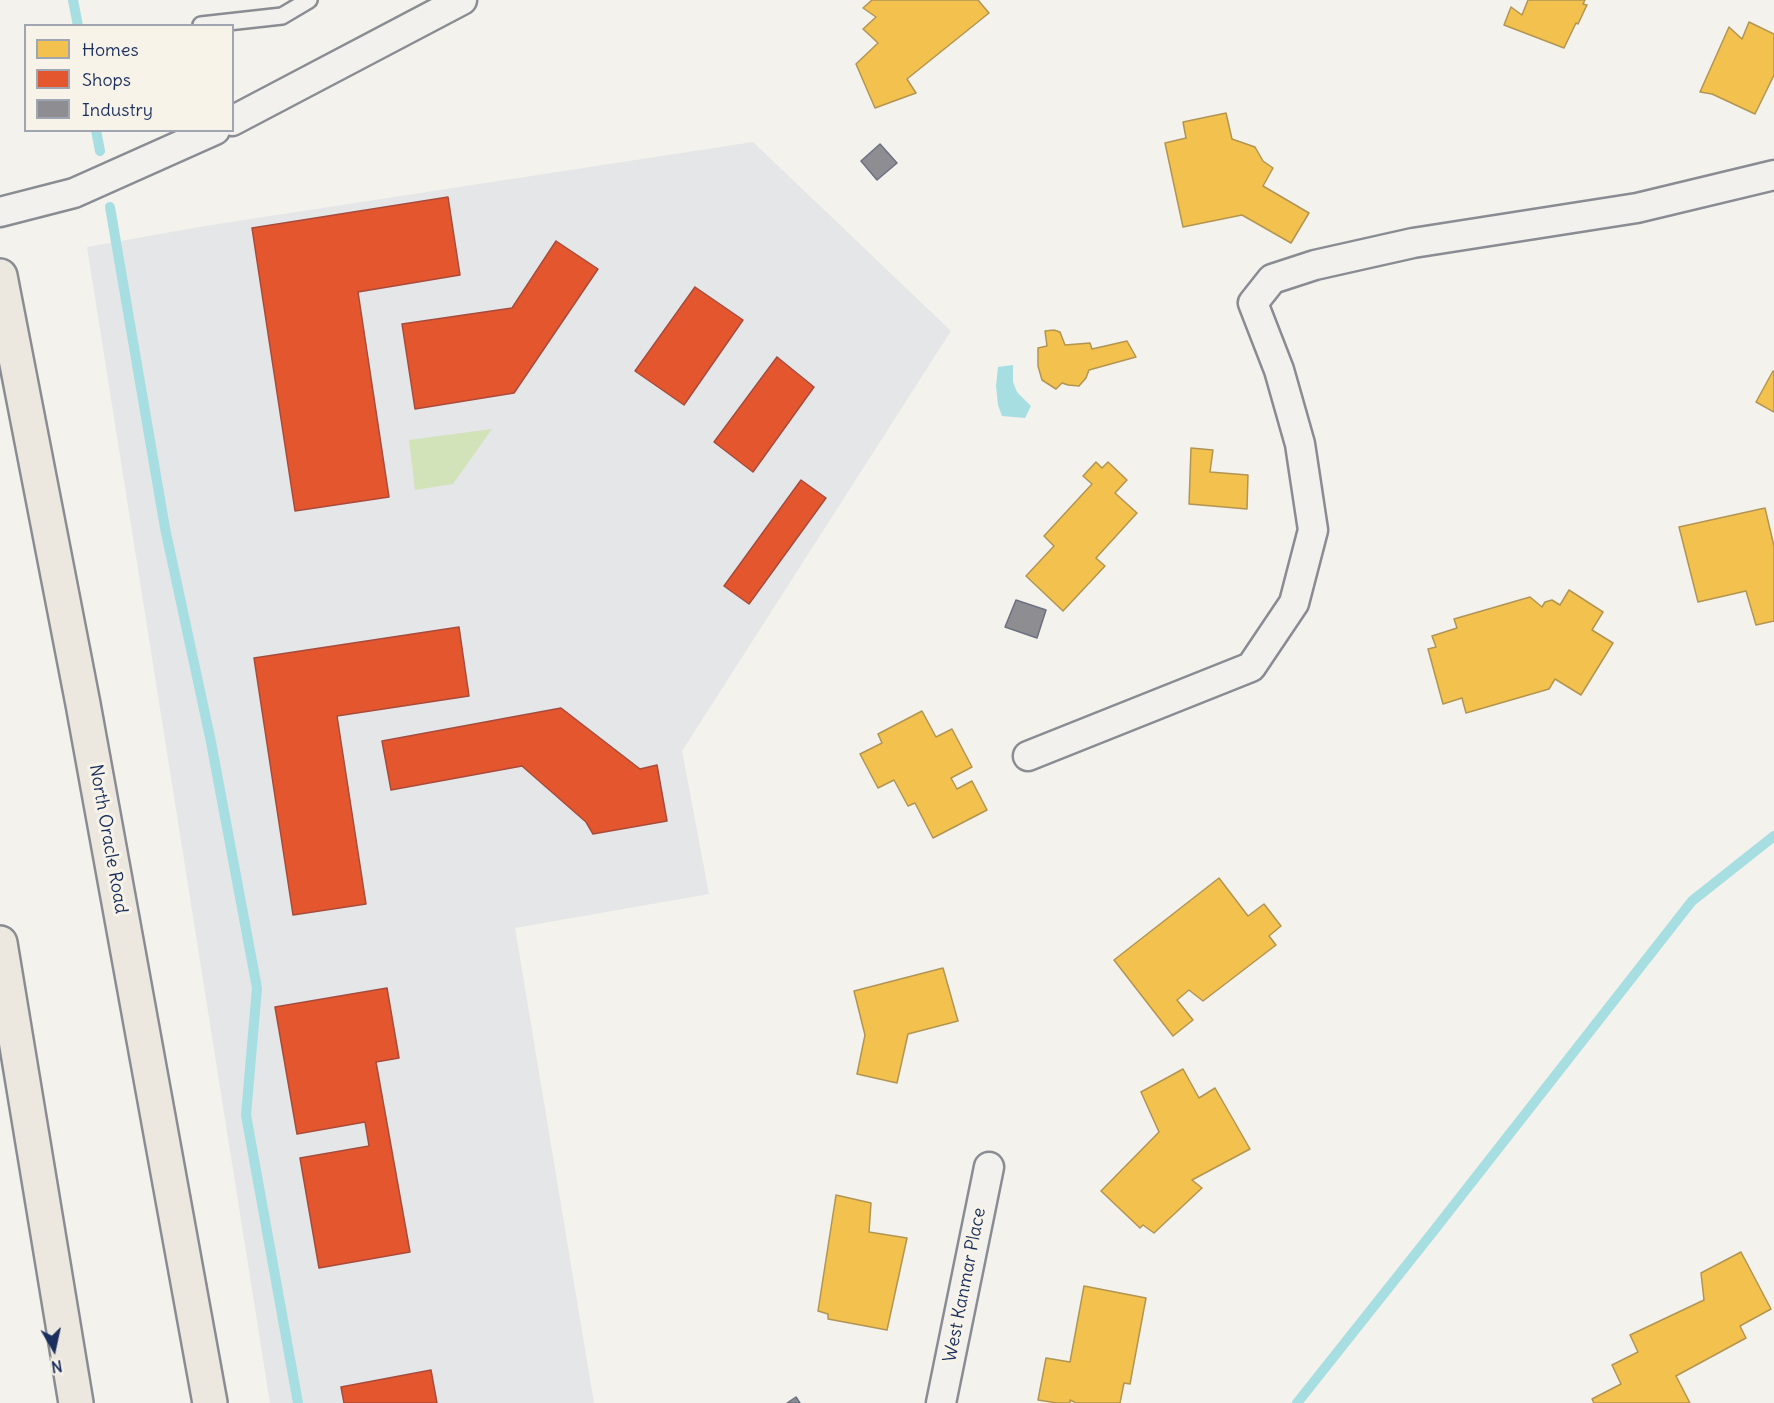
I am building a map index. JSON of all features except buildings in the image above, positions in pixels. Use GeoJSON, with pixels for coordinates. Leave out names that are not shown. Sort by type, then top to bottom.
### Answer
{"type":"FeatureCollection","features":[{"type":"Feature","properties":{"kind":"highway","name":"North Oracle Road"},"geometry":{"type":"LineString","coordinates":[[0,276],[83,704],[210,1403]]}},
{"type":"Feature","properties":{"kind":"highway"},"geometry":{"type":"LineString","coordinates":[[0,944],[76,1403]]}},
{"type":"Feature","properties":{"kind":"street"},"geometry":{"type":"LineString","coordinates":[[234,120],[455,2]]}},
{"type":"Feature","properties":{"kind":"street"},"geometry":{"type":"LineString","coordinates":[[0,212],[74,193],[211,132]]}},
{"type":"Feature","properties":{"kind":"street"},"geometry":{"type":"LineString","coordinates":[[1028,756],[1251,667],[1294,603],[1312,531],[1300,444],[1279,370],[1253,303],[1272,279],[1315,266],[1413,243],[1637,208],[1774,175]]}},
{"type":"Feature","properties":{"kind":"street","name":"West Kanmar Place"},"geometry":{"type":"LineString","coordinates":[[941,1403],[989,1167]]}},
{"type":"Feature","properties":{"kind":"lane"},"geometry":{"type":"LineString","coordinates":[[210,24],[282,16],[309,0]]}},
{"type":"Feature","properties":{"kind":"shaded area"},"geometry":{"type":"Polygon","coordinates":[[[753,142],[951,331],[682,751],[709,894],[515,928],[594,1403],[270,1403],[87,247],[205,226],[753,142]]]}},
{"type":"Feature","properties":{"kind":"green space"},"geometry":{"type":"Polygon","coordinates":[[[492,429],[453,484],[415,490],[409,440],[492,429]]]}},
{"type":"Feature","properties":{"kind":"water"},"geometry":{"type":"Polygon","coordinates":[[[1013,365],[1013,382],[1017,392],[1031,406],[1025,418],[1002,416],[998,405],[996,386],[998,367],[1013,365]]]}},
{"type":"Feature","properties":{"kind":"waterway"},"geometry":{"type":"LineString","coordinates":[[73,0],[78,24]]}},
{"type":"Feature","properties":{"kind":"waterway"},"geometry":{"type":"LineString","coordinates":[[96,132],[100,151]]}},
{"type":"Feature","properties":{"kind":"waterway"},"geometry":{"type":"LineString","coordinates":[[110,207],[165,528],[211,742],[257,988],[246,1115],[298,1403]]}},
{"type":"Feature","properties":{"kind":"waterway"},"geometry":{"type":"LineString","coordinates":[[1297,1403],[1692,901],[1774,836]]}}]}
